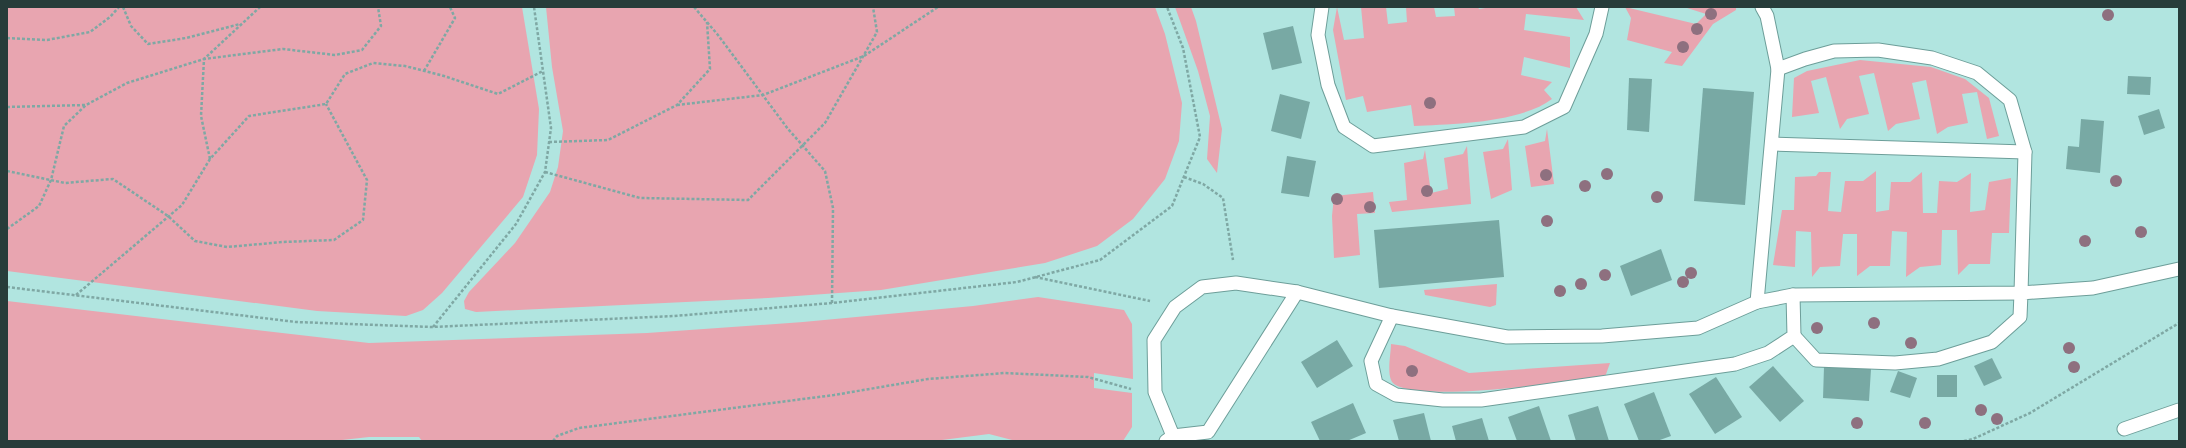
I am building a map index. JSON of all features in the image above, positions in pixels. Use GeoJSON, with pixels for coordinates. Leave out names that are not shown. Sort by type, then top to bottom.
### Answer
{"type":"FeatureCollection","features":[{"type":"Feature","properties":{"kind":"lane"},"geometry":{"type":"LineString","coordinates":[[1322,7],[1318,35],[1328,85],[1344,127],[1373,146],[1524,127],[1564,107],[1596,34],[1602,7]]}},
{"type":"Feature","properties":{"kind":"lane"},"geometry":{"type":"LineString","coordinates":[[1757,302],[1778,69],[1767,16],[1762,7]]}},
{"type":"Feature","properties":{"kind":"lane"},"geometry":{"type":"LineString","coordinates":[[1778,69],[1805,59],[1834,51],[1878,50],[1932,58],[1977,73],[2010,100],[2025,152],[2020,316],[1992,342],[1938,359],[1895,363],[1816,360],[1794,336],[1793,295]]}},
{"type":"Feature","properties":{"kind":"lane"},"geometry":{"type":"LineString","coordinates":[[1772,144],[2025,152]]}},
{"type":"Feature","properties":{"kind":"lane"},"geometry":{"type":"LineString","coordinates":[[1297,292],[1208,432],[1169,438],[1155,392],[1154,340],[1176,307],[1202,287],[1236,283],[1297,292],[1392,316],[1507,338],[1602,336],[1698,328],[1757,302],[1793,295],[2021,293],[2093,288],[2179,269]]}},
{"type":"Feature","properties":{"kind":"lane"},"geometry":{"type":"LineString","coordinates":[[1392,316],[1371,361],[1376,384],[1396,395],[1443,400],[1481,400],[1735,364],[1768,353],[1794,336]]}},
{"type":"Feature","properties":{"kind":"lane"},"geometry":{"type":"LineString","coordinates":[[2124,429],[2179,410]]}},
{"type":"Feature","properties":{"kind":"path"},"geometry":{"type":"LineString","coordinates":[[7,38],[47,40],[90,32],[110,17],[119,7]]}},
{"type":"Feature","properties":{"kind":"path"},"geometry":{"type":"LineString","coordinates":[[123,7],[131,26],[148,44],[186,38],[242,23]]}},
{"type":"Feature","properties":{"kind":"path"},"geometry":{"type":"LineString","coordinates":[[210,159],[202,116],[204,59],[260,7]]}},
{"type":"Feature","properties":{"kind":"path"},"geometry":{"type":"LineString","coordinates":[[7,229],[39,206],[51,180],[64,126],[86,105],[127,82],[204,59],[284,49],[334,55],[362,50],[381,26],[378,7]]}},
{"type":"Feature","properties":{"kind":"path"},"geometry":{"type":"LineString","coordinates":[[424,71],[455,18],[450,7]]}},
{"type":"Feature","properties":{"kind":"path"},"geometry":{"type":"LineString","coordinates":[[432,328],[516,224],[545,172],[551,128],[534,7]]}},
{"type":"Feature","properties":{"kind":"path"},"geometry":{"type":"LineString","coordinates":[[694,7],[825,171],[834,208],[832,303]]}},
{"type":"Feature","properties":{"kind":"path"},"geometry":{"type":"LineString","coordinates":[[545,172],[640,198],[748,200],[825,123],[877,32],[873,7]]}},
{"type":"Feature","properties":{"kind":"path"},"geometry":{"type":"LineString","coordinates":[[549,142],[608,140],[677,105],[763,95],[864,56],[938,7]]}},
{"type":"Feature","properties":{"kind":"path"},"geometry":{"type":"LineString","coordinates":[[7,287],[296,322],[432,328],[674,316],[832,303],[1017,282],[1100,260],[1172,206],[1200,137],[1183,48],[1167,7]]}},
{"type":"Feature","properties":{"kind":"path"},"geometry":{"type":"LineString","coordinates":[[677,105],[710,69],[706,22]]}},
{"type":"Feature","properties":{"kind":"path"},"geometry":{"type":"LineString","coordinates":[[76,295],[182,205],[210,159],[249,116],[326,104],[345,74],[373,63],[405,66],[498,94],[543,71]]}},
{"type":"Feature","properties":{"kind":"path"},"geometry":{"type":"LineString","coordinates":[[7,171],[65,183],[113,179],[168,216],[194,241],[227,247],[283,242],[334,240],[362,220],[367,180],[326,104]]}},
{"type":"Feature","properties":{"kind":"path"},"geometry":{"type":"LineString","coordinates":[[7,107],[86,105]]}},
{"type":"Feature","properties":{"kind":"path"},"geometry":{"type":"LineString","coordinates":[[1184,177],[1203,184],[1223,198],[1236,283]]}},
{"type":"Feature","properties":{"kind":"path"},"geometry":{"type":"LineString","coordinates":[[1034,277],[1176,307]]}},
{"type":"Feature","properties":{"kind":"path"},"geometry":{"type":"LineString","coordinates":[[1964,441],[1973,439],[2030,413],[2179,322]]}},
{"type":"Feature","properties":{"kind":"path"},"geometry":{"type":"LineString","coordinates":[[553,441],[557,436],[580,428],[834,396],[928,379],[1005,373],[1088,377],[1137,390]]}},
{"type":"Feature","properties":{"kind":"shaded area"},"geometry":{"type":"Polygon","coordinates":[[[7,7],[522,7],[539,109],[537,155],[523,197],[442,293],[423,310],[406,316],[317,311],[7,271],[7,7]]]}},
{"type":"Feature","properties":{"kind":"shaded area"},"geometry":{"type":"Polygon","coordinates":[[[546,7],[1155,7],[1165,34],[1182,103],[1179,141],[1165,179],[1133,219],[1097,246],[1045,263],[881,290],[768,298],[476,312],[465,309],[464,301],[469,292],[515,243],[550,192],[558,167],[563,131],[552,67],[546,7]]]}},
{"type":"Feature","properties":{"kind":"shaded area"},"geometry":{"type":"Polygon","coordinates":[[[1175,7],[1191,7],[1196,21],[1222,129],[1217,173],[1207,159],[1210,116],[1198,71],[1175,7]]]}},
{"type":"Feature","properties":{"kind":"shaded area"},"geometry":{"type":"Polygon","coordinates":[[[1337,7],[1344,40],[1364,38],[1361,7],[1386,7],[1388,24],[1407,22],[1406,7],[1434,7],[1436,17],[1455,16],[1454,7],[1478,7],[1479,9],[1492,7],[1576,7],[1584,20],[1526,14],[1524,30],[1570,37],[1570,68],[1524,57],[1521,75],[1552,82],[1544,90],[1552,99],[1538,107],[1505,118],[1466,123],[1414,126],[1411,105],[1367,112],[1363,96],[1346,100],[1333,30],[1337,7]]]}},
{"type":"Feature","properties":{"kind":"shaded area"},"geometry":{"type":"Polygon","coordinates":[[[1625,7],[1696,24],[1706,14],[1684,7],[1736,7],[1736,10],[1713,24],[1682,66],[1664,63],[1672,52],[1627,40],[1631,18],[1625,7]]]}},
{"type":"Feature","properties":{"kind":"shaded area"},"geometry":{"type":"Polygon","coordinates":[[[1860,60],[1931,67],[1965,79],[1989,98],[1999,136],[1987,139],[1977,92],[1962,94],[1968,123],[1948,127],[1937,134],[1926,80],[1912,83],[1920,119],[1896,124],[1888,131],[1874,73],[1859,76],[1869,114],[1847,119],[1840,129],[1826,77],[1811,81],[1819,113],[1792,117],[1794,78],[1807,71],[1860,60]]]}},
{"type":"Feature","properties":{"kind":"shaded area"},"geometry":{"type":"Polygon","coordinates":[[[1547,129],[1554,184],[1531,187],[1525,146],[1545,141],[1547,129]]]}},
{"type":"Feature","properties":{"kind":"shaded area"},"geometry":{"type":"Polygon","coordinates":[[[1508,139],[1512,190],[1491,199],[1483,152],[1503,149],[1508,139]]]}},
{"type":"Feature","properties":{"kind":"shaded area"},"geometry":{"type":"Polygon","coordinates":[[[1467,146],[1471,204],[1392,212],[1389,202],[1407,200],[1404,163],[1423,159],[1425,150],[1431,193],[1448,189],[1444,158],[1463,154],[1467,146]]]}},
{"type":"Feature","properties":{"kind":"shaded area"},"geometry":{"type":"Polygon","coordinates":[[[1876,171],[1876,212],[1889,210],[1891,182],[1910,182],[1922,172],[1923,213],[1937,213],[1939,181],[1957,182],[1971,173],[1970,212],[1985,210],[1989,182],[2011,178],[2009,233],[1992,233],[1990,264],[1969,264],[1958,275],[1957,230],[1942,230],[1941,265],[1920,267],[1906,277],[1907,232],[1892,231],[1890,266],[1870,266],[1857,276],[1857,234],[1843,234],[1840,266],[1820,267],[1812,277],[1811,232],[1796,231],[1795,267],[1773,265],[1782,210],[1794,210],[1795,177],[1816,176],[1819,172],[1831,172],[1828,211],[1841,212],[1845,181],[1863,181],[1876,171]]]}},
{"type":"Feature","properties":{"kind":"shaded area"},"geometry":{"type":"Polygon","coordinates":[[[1373,192],[1375,213],[1357,214],[1360,255],[1334,258],[1332,216],[1334,196],[1373,192]]]}},
{"type":"Feature","properties":{"kind":"shaded area"},"geometry":{"type":"Polygon","coordinates":[[[1497,284],[1496,305],[1490,307],[1425,295],[1424,290],[1497,284]]]}},
{"type":"Feature","properties":{"kind":"shaded area"},"geometry":{"type":"Polygon","coordinates":[[[1038,297],[1124,310],[1132,324],[1133,379],[1094,373],[1094,388],[1132,393],[1132,427],[1123,441],[1016,441],[989,434],[934,441],[422,441],[419,437],[369,437],[333,441],[7,441],[7,301],[369,343],[647,333],[803,322],[973,306],[1038,297]]]}},
{"type":"Feature","properties":{"kind":"shaded area"},"geometry":{"type":"Polygon","coordinates":[[[1391,344],[1405,346],[1469,373],[1610,363],[1605,377],[1494,389],[1430,391],[1407,389],[1393,383],[1389,370],[1391,344]]]}},
{"type":"Feature","properties":{"kind":"building"},"geometry":{"type":"Polygon","coordinates":[[[1293,26],[1302,63],[1272,70],[1263,33],[1293,26]]]}},
{"type":"Feature","properties":{"kind":"building"},"geometry":{"type":"Polygon","coordinates":[[[2128,76],[2151,77],[2150,95],[2127,94],[2128,76]]]}},
{"type":"Feature","properties":{"kind":"building"},"geometry":{"type":"Polygon","coordinates":[[[1629,78],[1652,79],[1649,132],[1627,130],[1629,78]]]}},
{"type":"Feature","properties":{"kind":"building"},"geometry":{"type":"Polygon","coordinates":[[[1703,88],[1754,92],[1745,205],[1694,201],[1703,88]]]}},
{"type":"Feature","properties":{"kind":"building"},"geometry":{"type":"Polygon","coordinates":[[[1280,94],[1310,102],[1301,139],[1271,131],[1280,94]]]}},
{"type":"Feature","properties":{"kind":"building"},"geometry":{"type":"Polygon","coordinates":[[[2159,109],[2165,128],[2144,135],[2138,116],[2159,109]]]}},
{"type":"Feature","properties":{"kind":"building"},"geometry":{"type":"Polygon","coordinates":[[[2081,119],[2104,121],[2100,173],[2066,169],[2068,146],[2079,147],[2081,119]]]}},
{"type":"Feature","properties":{"kind":"building"},"geometry":{"type":"Polygon","coordinates":[[[1287,156],[1316,161],[1309,197],[1281,193],[1287,156]]]}},
{"type":"Feature","properties":{"kind":"building"},"geometry":{"type":"Polygon","coordinates":[[[1499,220],[1504,277],[1379,288],[1374,230],[1499,220]]]}},
{"type":"Feature","properties":{"kind":"building"},"geometry":{"type":"Polygon","coordinates":[[[1661,249],[1672,280],[1631,296],[1620,266],[1661,249]]]}},
{"type":"Feature","properties":{"kind":"building"},"geometry":{"type":"Polygon","coordinates":[[[1337,340],[1353,366],[1317,388],[1301,362],[1337,340]]]}},
{"type":"Feature","properties":{"kind":"building"},"geometry":{"type":"Polygon","coordinates":[[[1992,358],[2002,378],[1984,386],[1974,366],[1992,358]]]}},
{"type":"Feature","properties":{"kind":"building"},"geometry":{"type":"Polygon","coordinates":[[[1773,366],[1804,401],[1780,422],[1749,387],[1773,366]]]}},
{"type":"Feature","properties":{"kind":"building"},"geometry":{"type":"Polygon","coordinates":[[[1824,366],[1871,369],[1869,401],[1823,398],[1824,366]]]}},
{"type":"Feature","properties":{"kind":"building"},"geometry":{"type":"Polygon","coordinates":[[[1898,371],[1917,378],[1910,398],[1890,392],[1898,371]]]}},
{"type":"Feature","properties":{"kind":"building"},"geometry":{"type":"Polygon","coordinates":[[[1937,375],[1957,375],[1957,397],[1937,397],[1937,375]]]}},
{"type":"Feature","properties":{"kind":"building"},"geometry":{"type":"Polygon","coordinates":[[[1716,377],[1742,417],[1715,434],[1689,394],[1716,377]]]}},
{"type":"Feature","properties":{"kind":"building"},"geometry":{"type":"Polygon","coordinates":[[[1654,392],[1671,436],[1657,441],[1639,441],[1624,404],[1654,392]]]}},
{"type":"Feature","properties":{"kind":"building"},"geometry":{"type":"Polygon","coordinates":[[[1353,403],[1366,433],[1347,441],[1320,441],[1311,422],[1353,403]]]}},
{"type":"Feature","properties":{"kind":"building"},"geometry":{"type":"Polygon","coordinates":[[[1539,406],[1551,441],[1517,441],[1508,417],[1539,406]]]}},
{"type":"Feature","properties":{"kind":"building"},"geometry":{"type":"Polygon","coordinates":[[[1598,406],[1609,441],[1576,441],[1568,415],[1598,406]]]}},
{"type":"Feature","properties":{"kind":"building"},"geometry":{"type":"Polygon","coordinates":[[[1424,413],[1431,441],[1399,441],[1393,420],[1424,413]]]}},
{"type":"Feature","properties":{"kind":"building"},"geometry":{"type":"Polygon","coordinates":[[[1482,418],[1489,441],[1456,441],[1452,426],[1482,418]]]}}]}
